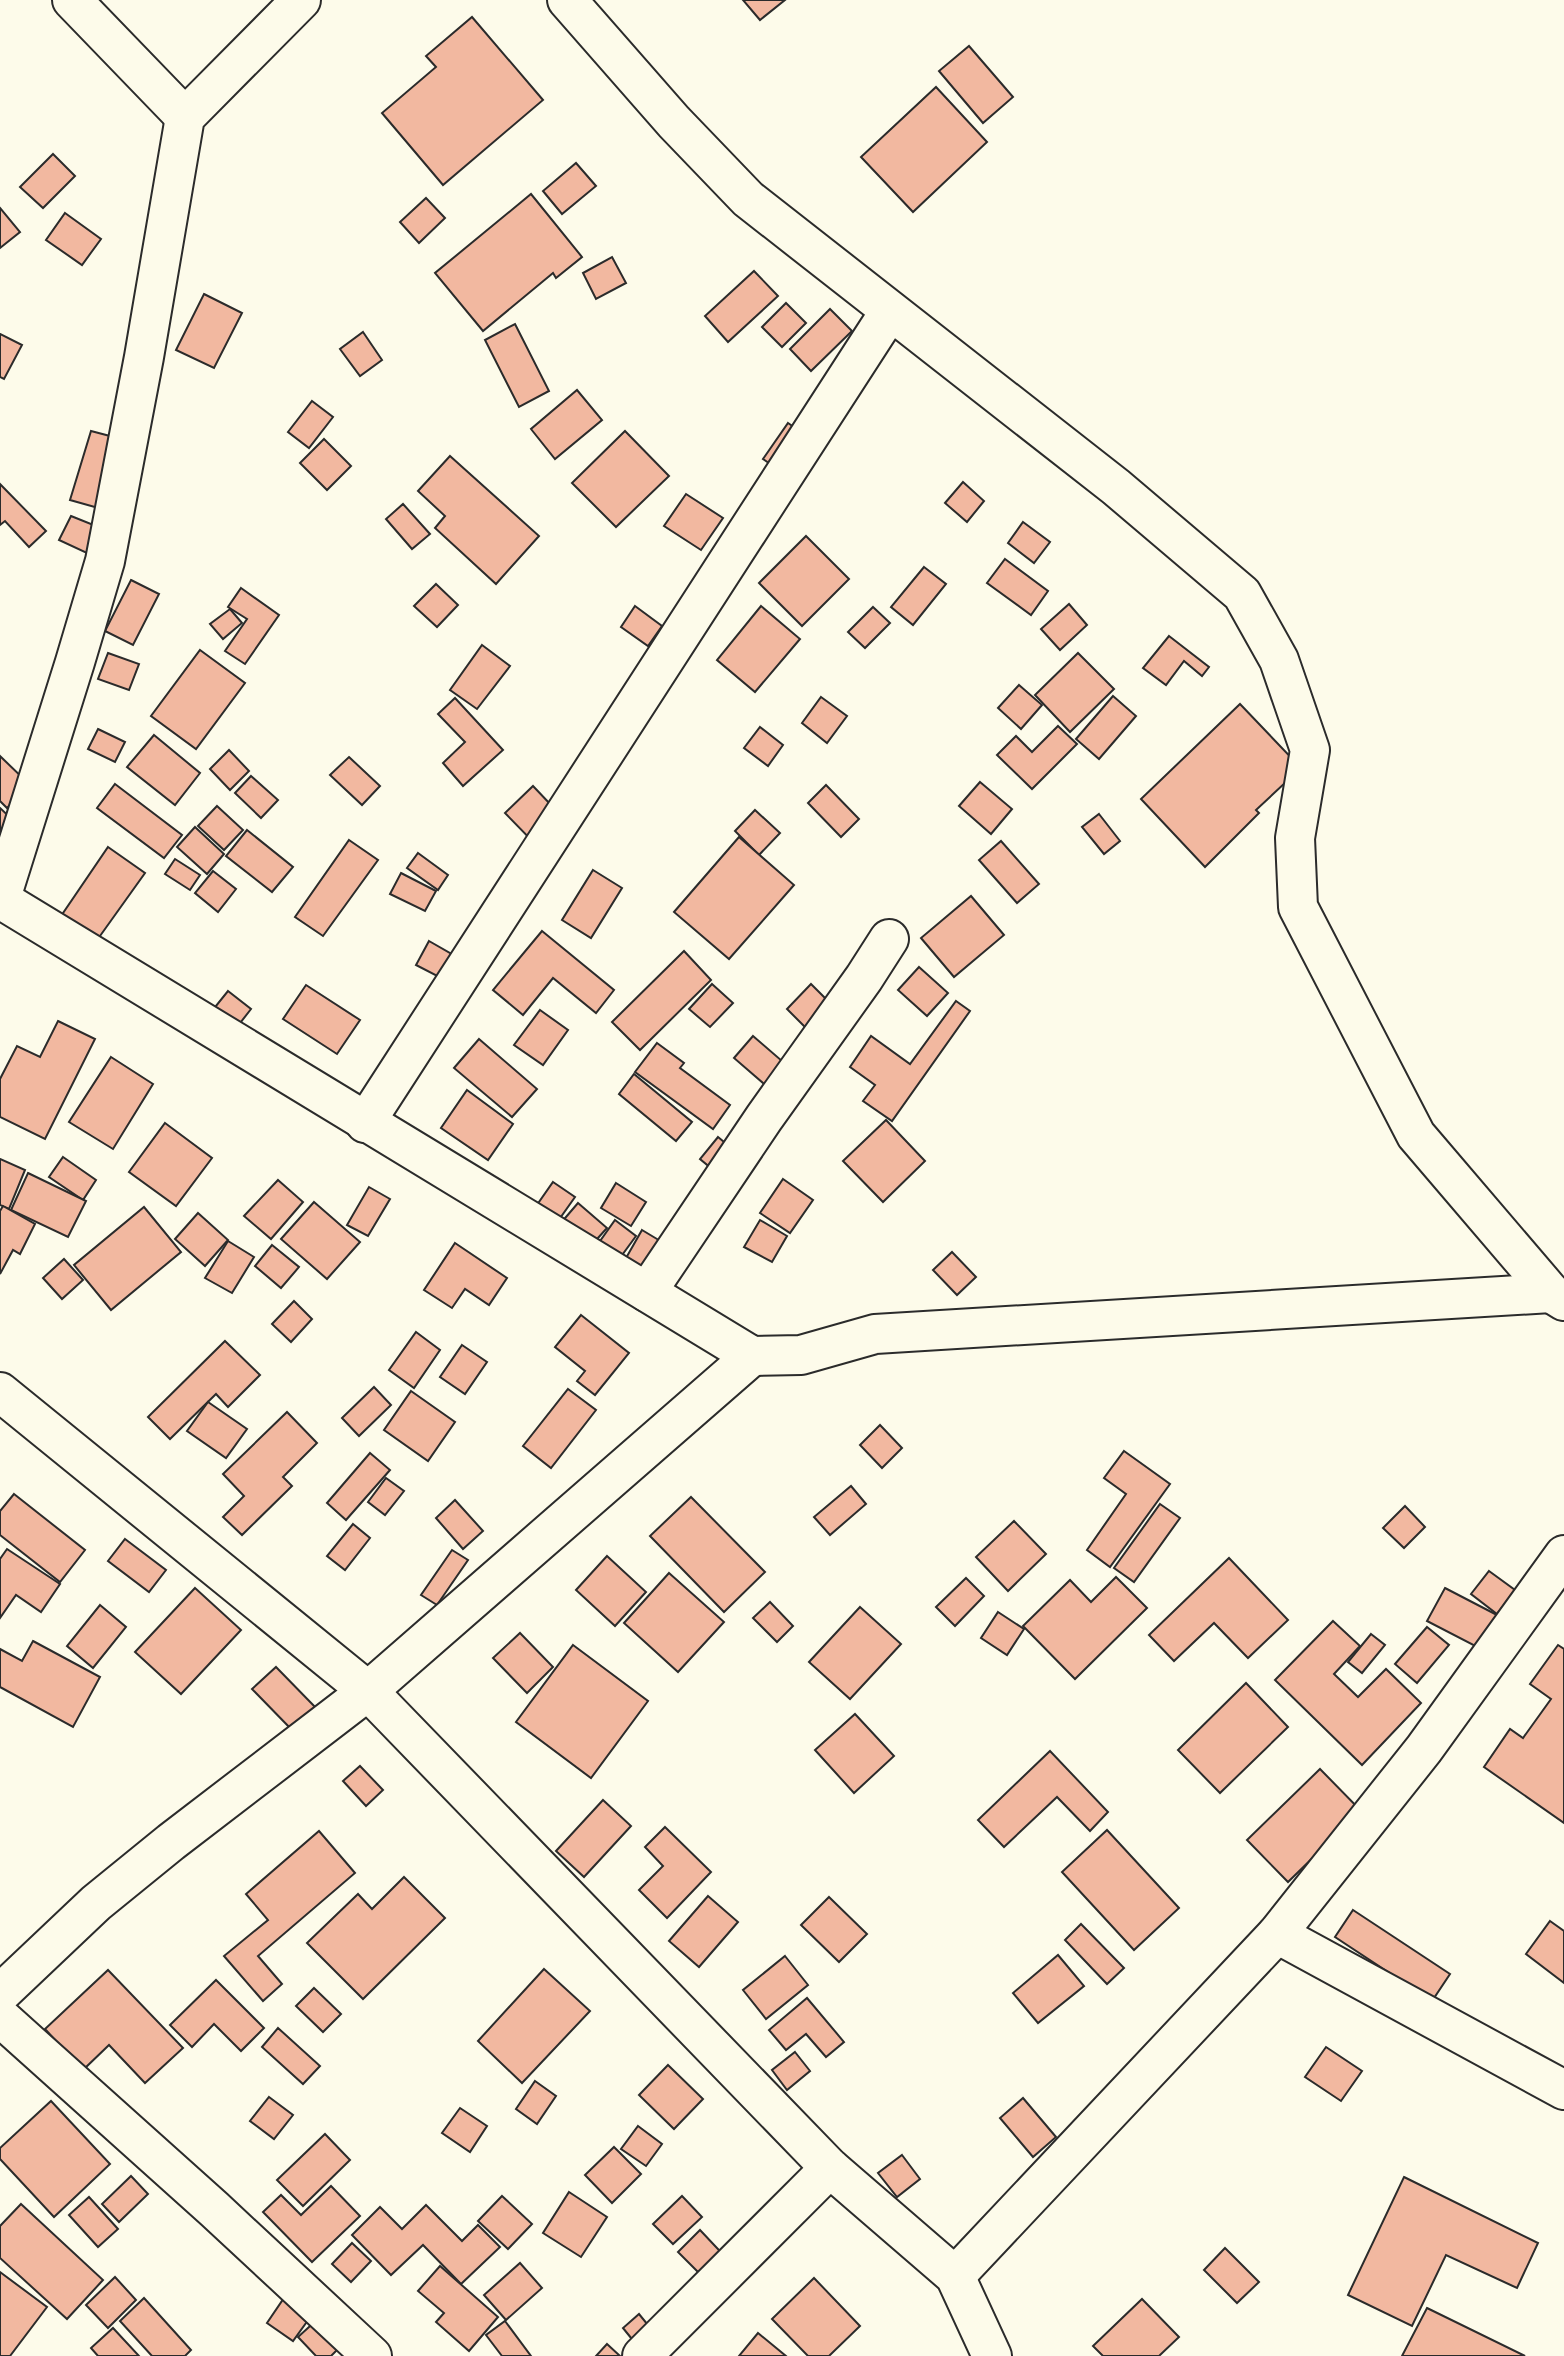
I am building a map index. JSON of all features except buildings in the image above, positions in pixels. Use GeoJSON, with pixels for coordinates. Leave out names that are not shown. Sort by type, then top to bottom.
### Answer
{"type":"FeatureCollection","features":[{"type":"Feature","properties":{"kind":"street"},"geometry":{"type":"LineString","coordinates":[[72,0],[185,117]]}},
{"type":"Feature","properties":{"kind":"street"},"geometry":{"type":"LineString","coordinates":[[302,0],[185,117],[144,357],[105,561],[0,900],[752,1356],[801,1355],[875,1334],[1557,1297]]}},
{"type":"Feature","properties":{"kind":"street"},"geometry":{"type":"LineString","coordinates":[[567,0],[674,122],[748,200],[1105,479],[1242,594],[1279,660],[1310,750],[1295,838],[1298,907],[1416,1135],[1557,1297]]}},
{"type":"Feature","properties":{"kind":"street"},"geometry":{"type":"LineString","coordinates":[[365,1123],[890,311]]}},
{"type":"Feature","properties":{"kind":"street"},"geometry":{"type":"LineString","coordinates":[[647,1292],[889,939]]}},
{"type":"Feature","properties":{"kind":"street"},"geometry":{"type":"LineString","coordinates":[[0,1994],[96,1903],[368,1691],[752,1356]]}},
{"type":"Feature","properties":{"kind":"street"},"geometry":{"type":"LineString","coordinates":[[0,1392],[368,1691],[830,2168],[955,2276],[992,2356]]}},
{"type":"Feature","properties":{"kind":"street"},"geometry":{"type":"LineString","coordinates":[[955,2276],[1277,1934],[1424,1749],[1564,1555]]}},
{"type":"Feature","properties":{"kind":"street"},"geometry":{"type":"LineString","coordinates":[[1277,1934],[1564,2090]]}},
{"type":"Feature","properties":{"kind":"street"},"geometry":{"type":"LineString","coordinates":[[0,2017],[373,2356]]}},
{"type":"Feature","properties":{"kind":"street"},"geometry":{"type":"LineString","coordinates":[[642,2356],[830,2168]]}}]}
